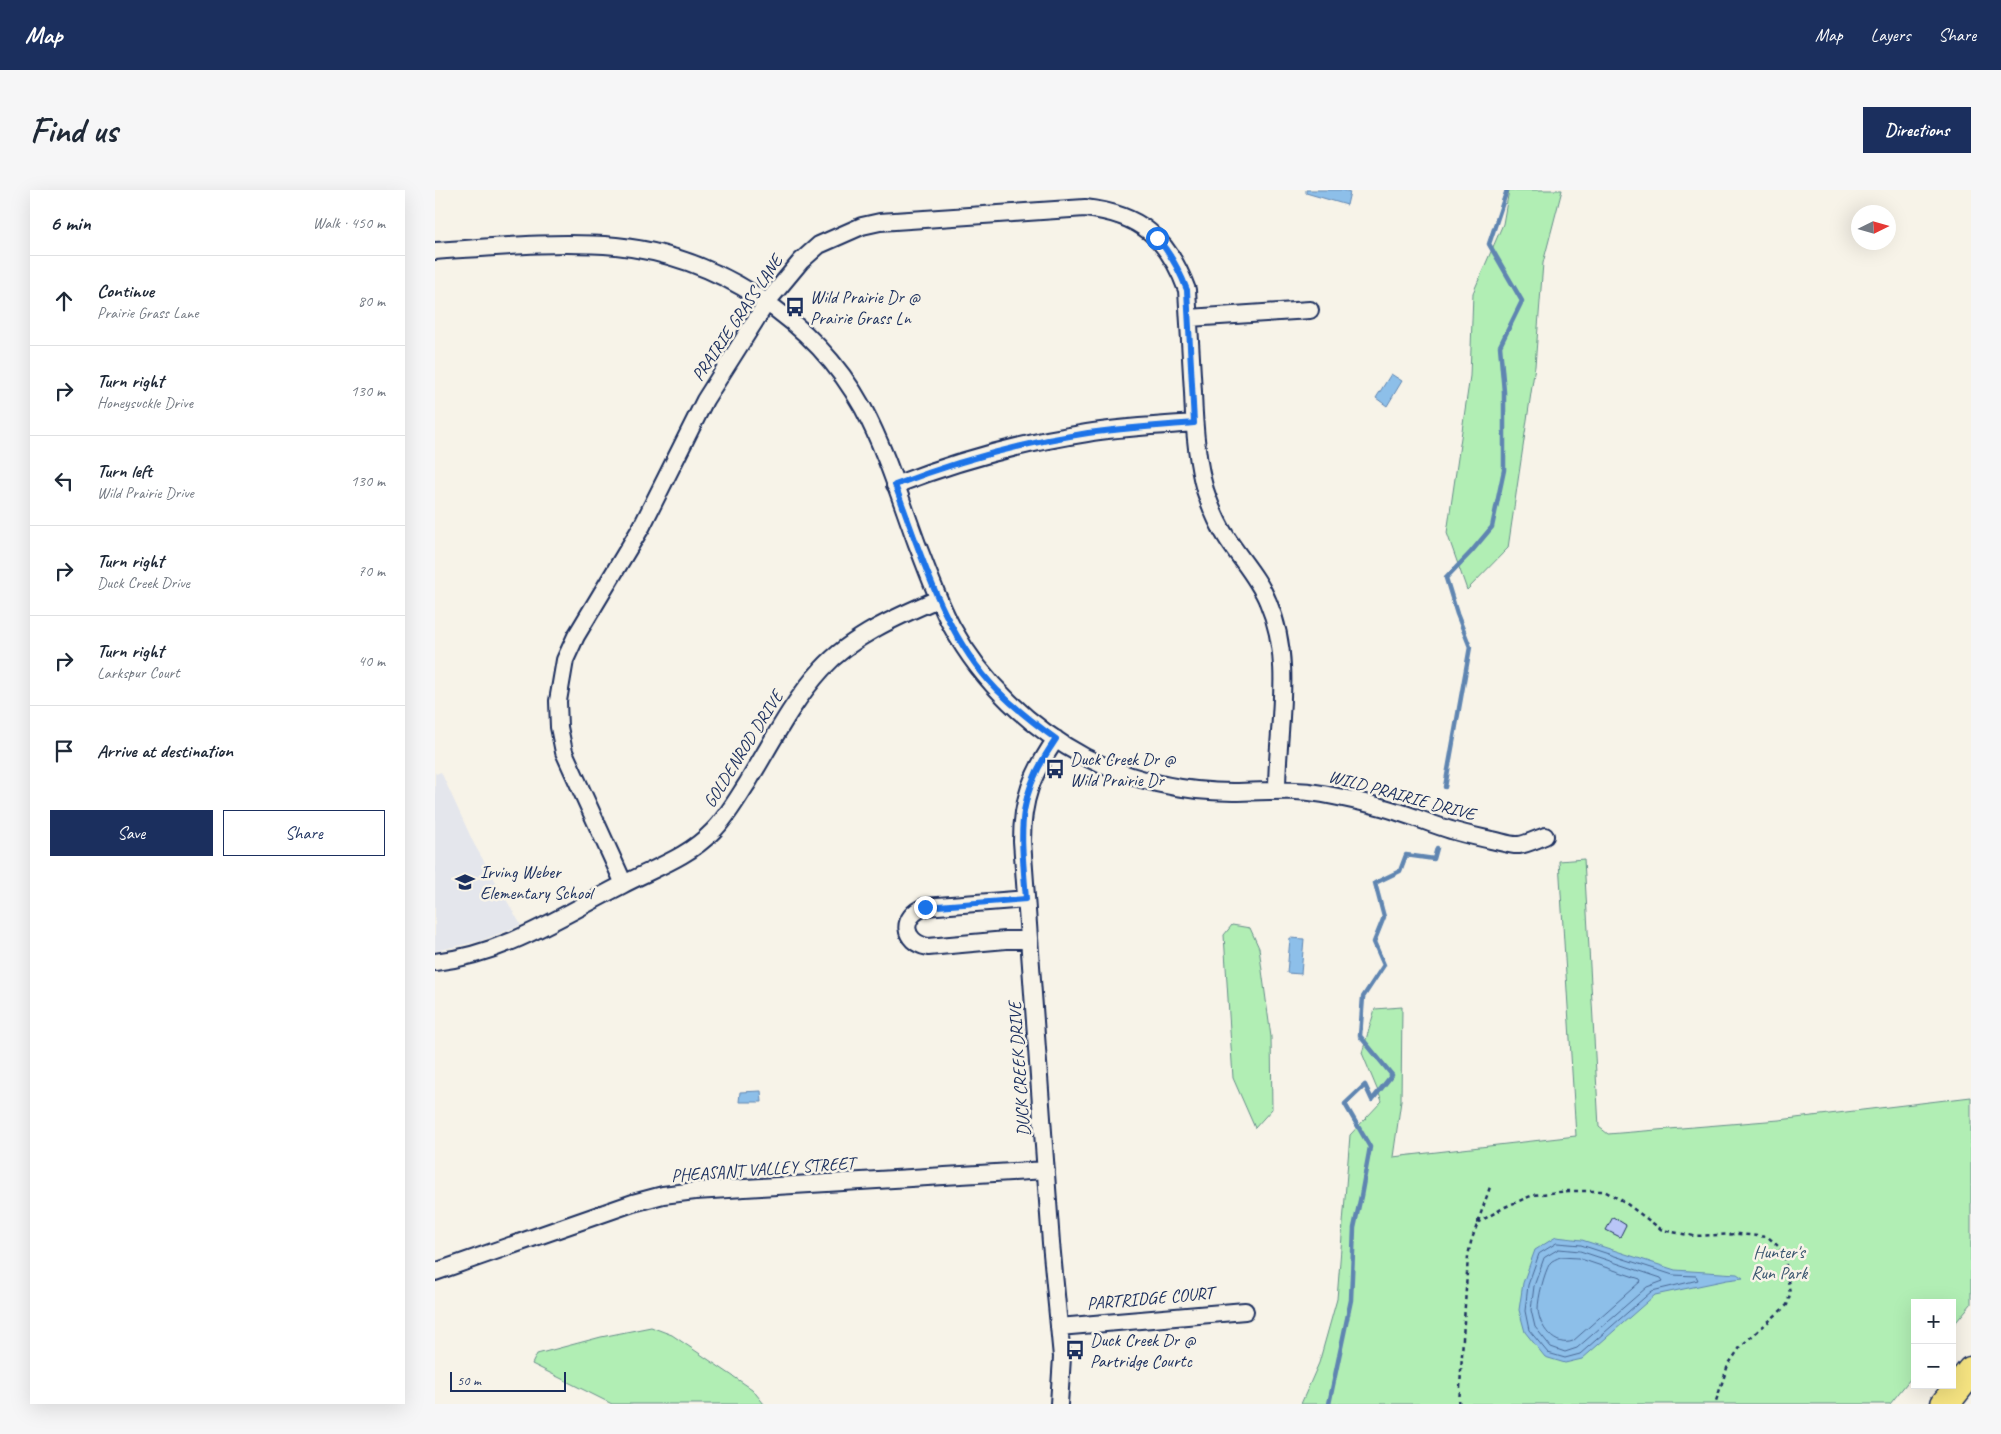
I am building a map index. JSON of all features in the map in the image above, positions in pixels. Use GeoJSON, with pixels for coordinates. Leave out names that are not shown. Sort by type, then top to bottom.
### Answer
{"type":"FeatureCollection","features":[{"type":"Feature","properties":{"kind":"highway"},"geometry":{"type":"LineString","coordinates":[[1945,1404],[1971,1371]]}},
{"type":"Feature","properties":{"kind":"street","name":"PRAIRIE GRASS LANE"},"geometry":{"type":"LineString","coordinates":[[624,884],[564,752],[559,727],[558,701],[560,680],[565,660],[575,636],[643,526],[705,400],[767,302],[801,261],[819,245],[862,226],[880,222],[1085,208],[1103,210],[1124,216],[1142,226],[1157,238],[1171,254],[1187,290],[1194,423],[1205,488],[1212,511],[1225,535],[1255,576],[1268,600],[1279,638],[1283,668],[1277,790]]}},
{"type":"Feature","properties":{"kind":"street","name":"WILD PRAIRIE DRIVE"},"geometry":{"type":"LineString","coordinates":[[435,251],[531,245],[618,246],[683,260],[713,272],[767,302],[797,326],[823,352],[842,376],[861,406],[879,442],[938,599],[963,645],[996,689],[1022,714],[1056,739],[1085,756],[1118,772],[1163,785],[1198,791],[1277,790],[1316,793],[1357,800],[1397,811],[1452,830],[1518,846],[1545,836]]}},
{"type":"Feature","properties":{"kind":"street"},"geometry":{"type":"LineString","coordinates":[[1189,318],[1310,310]]}},
{"type":"Feature","properties":{"kind":"street"},"geometry":{"type":"LineString","coordinates":[[895,485],[987,454],[1038,442],[1098,432],[1194,423]]}},
{"type":"Feature","properties":{"kind":"street","name":"GOLDENROD DRIVE"},"geometry":{"type":"LineString","coordinates":[[435,962],[486,951],[514,942],[624,884],[676,861],[695,848],[728,814],[802,694],[823,668],[848,646],[877,628],[938,599]]}},
{"type":"Feature","properties":{"kind":"street","name":"DUCK CREEK DRIVE"},"geometry":{"type":"LineString","coordinates":[[1056,739],[1037,768],[1027,791],[1022,816],[1022,841],[1062,1357],[1059,1404]]}},
{"type":"Feature","properties":{"kind":"street"},"geometry":{"type":"LineString","coordinates":[[1026,899],[925,907],[915,911],[909,918],[907,929],[910,938],[918,945],[928,947],[1006,940],[1029,940]]}},
{"type":"Feature","properties":{"kind":"street","name":"PHEASANT VALLEY STREET"},"geometry":{"type":"LineString","coordinates":[[435,1272],[633,1203],[663,1195],[695,1191],[1046,1170]]}},
{"type":"Feature","properties":{"kind":"street","name":"PARTRIDGE COURT"},"geometry":{"type":"LineString","coordinates":[[1059,1327],[1245,1311]]}},
{"type":"Feature","properties":{"kind":"path"},"geometry":{"type":"LineString","coordinates":[[1459,1404],[1468,1256],[1490,1187]]}},
{"type":"Feature","properties":{"kind":"path"},"geometry":{"type":"LineString","coordinates":[[1477,1223],[1505,1207],[1533,1195],[1568,1191],[1604,1191],[1623,1201],[1662,1230],[1693,1236],[1739,1234],[1768,1237],[1778,1246],[1785,1259],[1790,1294],[1787,1305],[1741,1346],[1728,1365],[1715,1404]]}},
{"type":"Feature","properties":{"kind":"shaded area","name":"Irving Weber Elementary School"},"geometry":{"type":"Polygon","coordinates":[[[435,772],[436,774],[441,772],[474,844],[521,925],[480,941],[435,951],[435,772]]]}},
{"type":"Feature","properties":{"kind":"green space"},"geometry":{"type":"Polygon","coordinates":[[[1509,190],[1562,190],[1543,263],[1535,366],[1508,548],[1467,590],[1447,533],[1470,376],[1473,293],[1503,224],[1509,190]]]}},
{"type":"Feature","properties":{"kind":"green space","name":"Hunter's Run Park"},"geometry":{"type":"Polygon","coordinates":[[[1584,859],[1599,1127],[1608,1134],[1779,1120],[1971,1097],[1971,1304],[1956,1322],[1956,1299],[1911,1299],[1911,1378],[1890,1404],[1301,1404],[1319,1363],[1337,1299],[1350,1135],[1382,1101],[1362,1053],[1375,1009],[1402,1007],[1401,1101],[1393,1157],[1576,1136],[1559,861],[1584,859]]]}},
{"type":"Feature","properties":{"kind":"green space"},"geometry":{"type":"Polygon","coordinates":[[[1232,925],[1250,928],[1259,948],[1271,1037],[1272,1109],[1255,1128],[1233,1078],[1224,935],[1232,925]]]}},
{"type":"Feature","properties":{"kind":"green space"},"geometry":{"type":"Polygon","coordinates":[[[651,1327],[672,1335],[752,1389],[764,1404],[612,1404],[532,1364],[537,1354],[601,1337],[651,1327]]]}},
{"type":"Feature","properties":{"kind":"water"},"geometry":{"type":"Polygon","coordinates":[[[1306,190],[1342,190],[1350,192],[1347,205],[1306,193],[1306,190]]]}},
{"type":"Feature","properties":{"kind":"water"},"geometry":{"type":"Polygon","coordinates":[[[1391,374],[1402,381],[1387,406],[1376,398],[1391,374]]]}},
{"type":"Feature","properties":{"kind":"water"},"geometry":{"type":"Polygon","coordinates":[[[1290,938],[1304,939],[1301,974],[1287,973],[1290,938]]]}},
{"type":"Feature","properties":{"kind":"water"},"geometry":{"type":"Polygon","coordinates":[[[761,1091],[762,1102],[739,1102],[740,1092],[761,1091]]]}},
{"type":"Feature","properties":{"kind":"water"},"geometry":{"type":"Polygon","coordinates":[[[1556,1237],[1582,1240],[1675,1270],[1737,1274],[1743,1278],[1655,1295],[1582,1359],[1565,1363],[1545,1357],[1525,1332],[1519,1310],[1523,1283],[1535,1250],[1556,1237]]]}},
{"type":"Feature","properties":{"kind":"building"},"geometry":{"type":"Polygon","coordinates":[[[1613,1217],[1626,1225],[1620,1237],[1606,1230],[1613,1217]]]}},
{"type":"Feature","properties":{"kind":"waterway"},"geometry":{"type":"LineString","coordinates":[[1445,787],[1470,647],[1446,578],[1492,527],[1504,470],[1504,392],[1500,346],[1522,301],[1489,244],[1507,190]]}},
{"type":"Feature","properties":{"kind":"waterway"},"geometry":{"type":"LineString","coordinates":[[1329,1404],[1351,1300],[1354,1228],[1370,1147],[1345,1104],[1365,1085],[1372,1100],[1392,1075],[1360,1036],[1363,997],[1384,965],[1374,942],[1384,917],[1375,883],[1400,871],[1406,855],[1434,859],[1437,848]]}},
{"type":"Feature","properties":{"kind":"place","name":"Wild Prairie Dr @ Prairie Grass Ln"},"geometry":{"type":"Point","coordinates":[795,307]}},
{"type":"Feature","properties":{"kind":"place","name":"Duck Creek Dr @ Wild Prairie Dr"},"geometry":{"type":"Point","coordinates":[1055,769]}},
{"type":"Feature","properties":{"kind":"place","name":"Irving Weber Elementary School"},"geometry":{"type":"Point","coordinates":[465,882]}},
{"type":"Feature","properties":{"kind":"place","name":"Duck Creek Dr @ Partridge Courtc"},"geometry":{"type":"Point","coordinates":[1075,1350]}},
{"type":"Feature","properties":{"kind":"route"},"geometry":{"type":"LineString","coordinates":[[925,907],[1026,899],[1022,816],[1027,791],[1037,768],[1056,739],[1022,714],[996,689],[973,660],[953,629],[938,599],[895,485],[987,454],[1038,442],[1114,430],[1194,423],[1187,290],[1171,254],[1157,238]]}}]}
